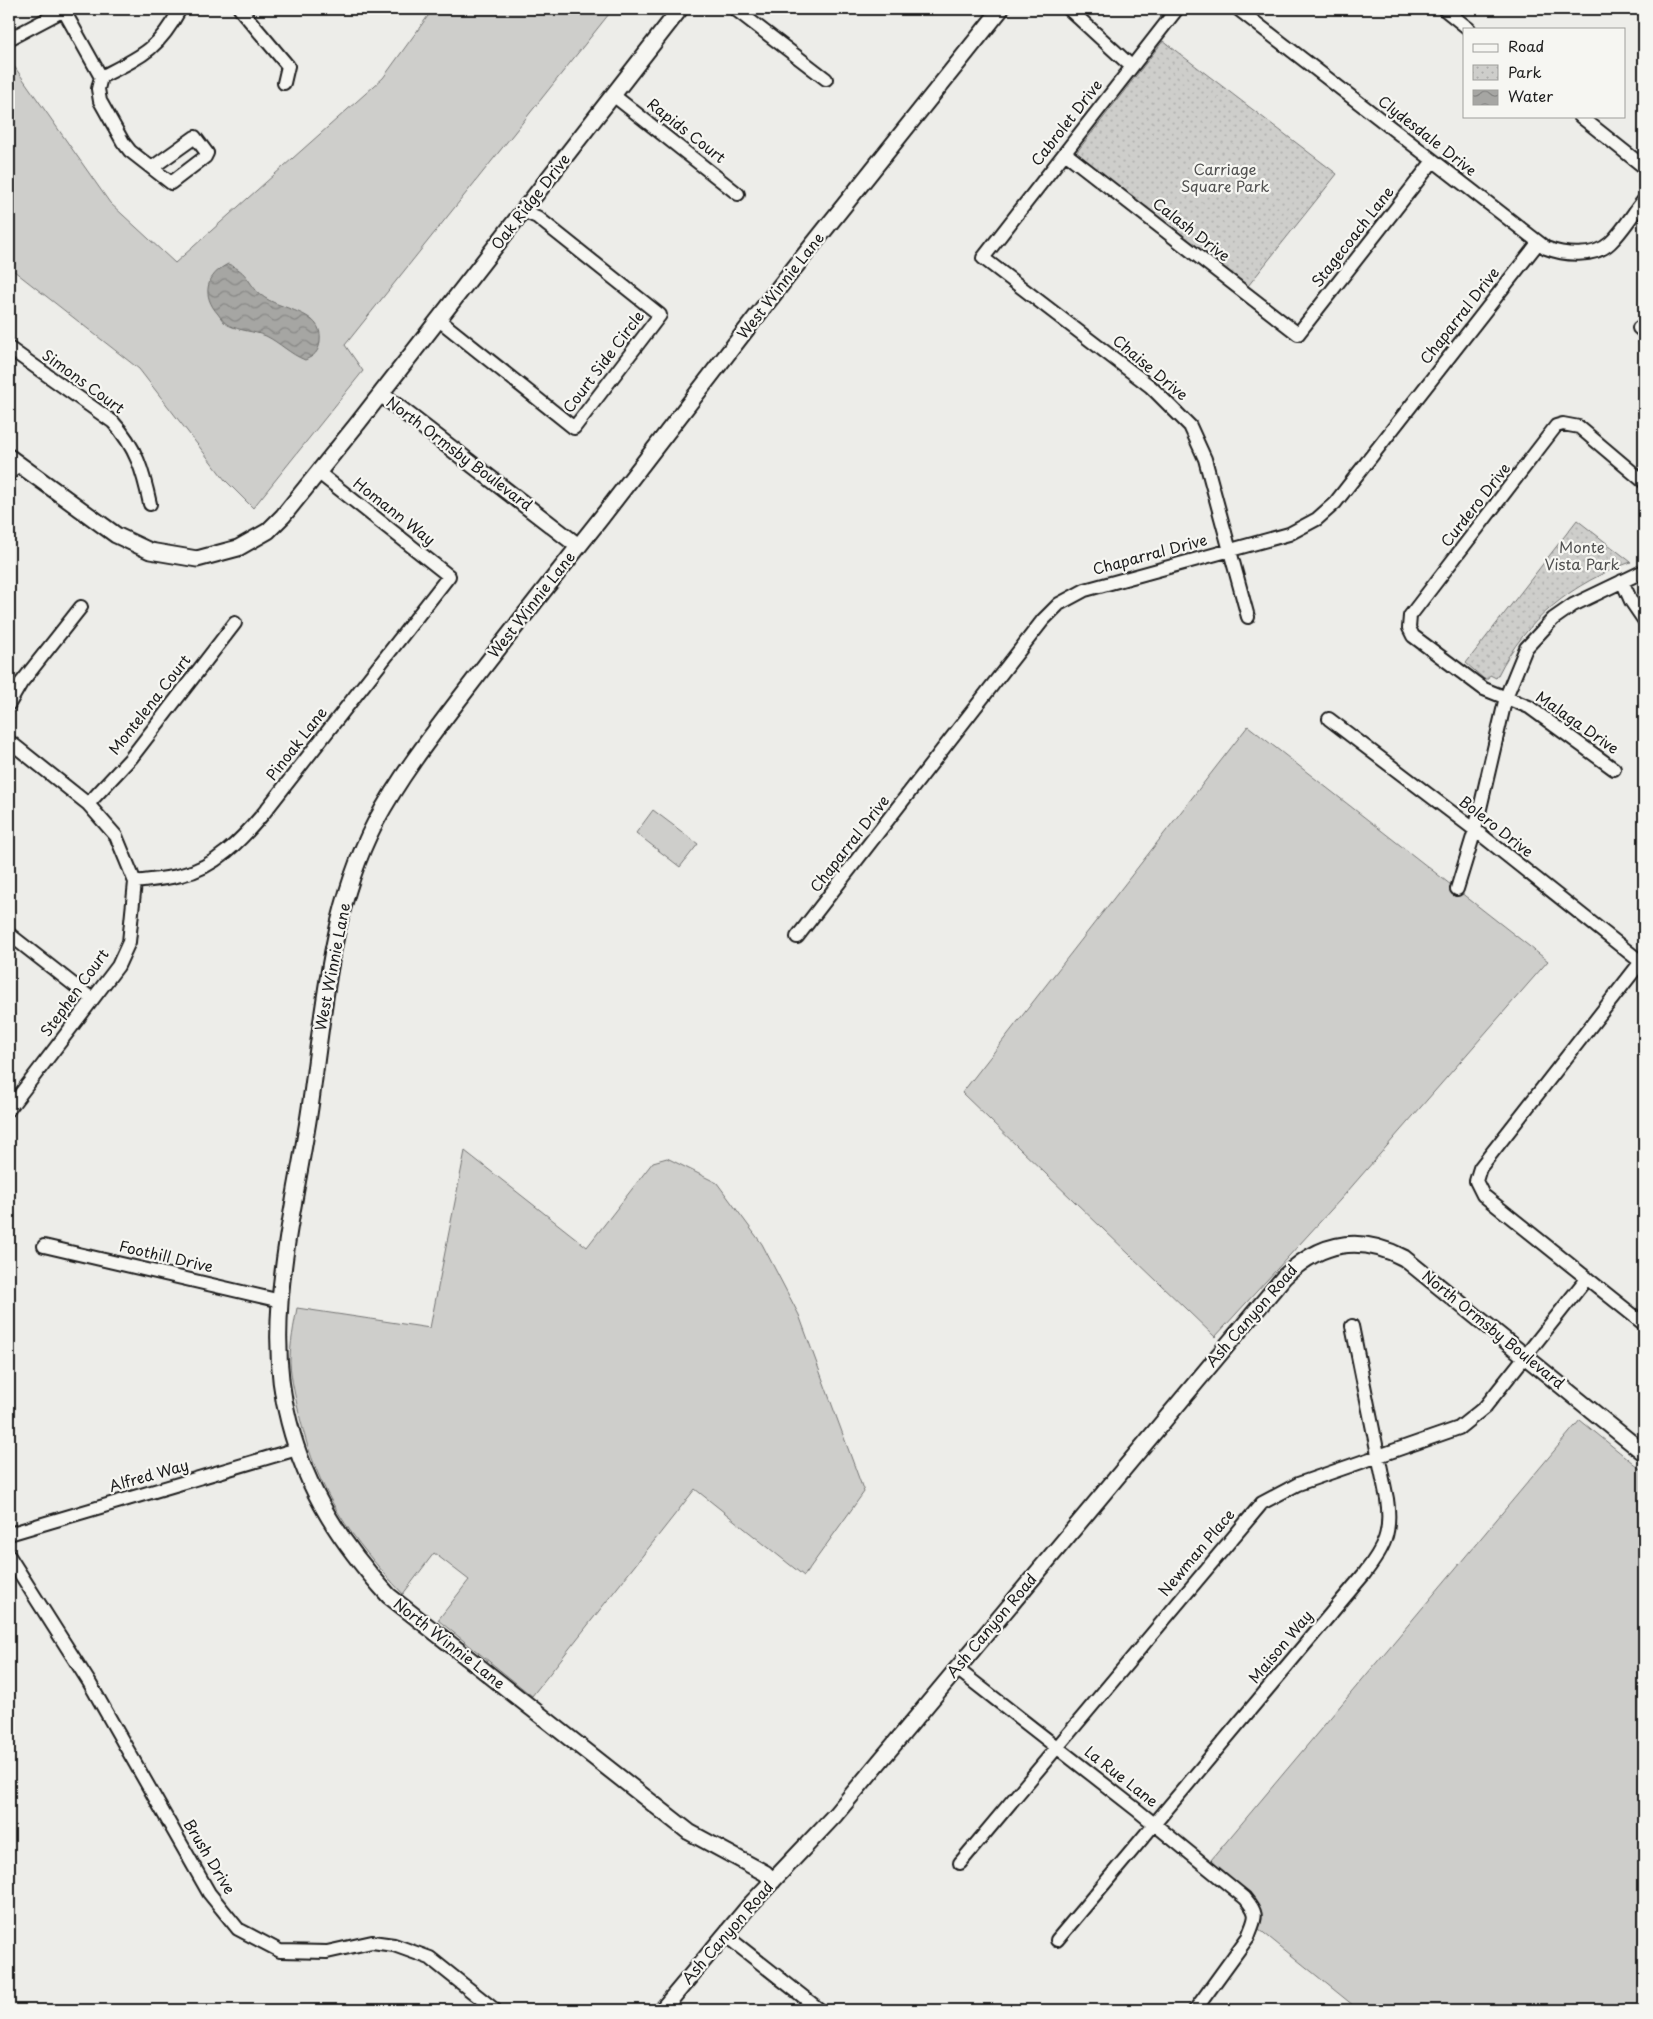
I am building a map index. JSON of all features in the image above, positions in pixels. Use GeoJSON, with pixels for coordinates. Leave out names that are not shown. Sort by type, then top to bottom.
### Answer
{"type":"FeatureCollection","features":[{"type":"Feature","properties":{"kind":"street"},"geometry":{"type":"LineString","coordinates":[[101,77],[152,49],[171,26],[180,9]]}},
{"type":"Feature","properties":{"kind":"street"},"geometry":{"type":"LineString","coordinates":[[240,9],[288,66],[284,83]]}},
{"type":"Feature","properties":{"kind":"street","name":"Oak Ridge Drive"},"geometry":{"type":"LineString","coordinates":[[380,394],[680,9]]}},
{"type":"Feature","properties":{"kind":"street"},"geometry":{"type":"LineString","coordinates":[[735,9],[826,78]]}},
{"type":"Feature","properties":{"kind":"street","name":"West Winnie Lane"},"geometry":{"type":"LineString","coordinates":[[281,1301],[301,1154],[335,940],[347,892],[366,841],[408,767],[802,258],[1001,9]]}},
{"type":"Feature","properties":{"kind":"street"},"geometry":{"type":"LineString","coordinates":[[1069,9],[1132,67]]}},
{"type":"Feature","properties":{"kind":"street","name":"Cabrolet Drive"},"geometry":{"type":"LineString","coordinates":[[983,258],[1176,9]]}},
{"type":"Feature","properties":{"kind":"street","name":"Clydesdale Drive"},"geometry":{"type":"LineString","coordinates":[[1238,9],[1538,243],[1555,252],[1569,254],[1595,250],[1609,244],[1644,200]]}},
{"type":"Feature","properties":{"kind":"street"},"geometry":{"type":"LineString","coordinates":[[1444,9],[1468,28]]}},
{"type":"Feature","properties":{"kind":"street"},"geometry":{"type":"LineString","coordinates":[[9,39],[63,10],[101,77],[98,89],[100,100],[123,142],[130,151],[153,167]]}},
{"type":"Feature","properties":{"kind":"street","name":"Rapids Court"},"geometry":{"type":"LineString","coordinates":[[613,95],[738,194]]}},
{"type":"Feature","properties":{"kind":"street"},"geometry":{"type":"LineString","coordinates":[[1583,118],[1644,167]]}},
{"type":"Feature","properties":{"kind":"street","name":"Calash Drive"},"geometry":{"type":"LineString","coordinates":[[1065,153],[1298,334]]}},
{"type":"Feature","properties":{"kind":"street","name":"Stagecoach Lane"},"geometry":{"type":"LineString","coordinates":[[1298,334],[1433,161]]}},
{"type":"Feature","properties":{"kind":"street","name":"Court Side Circle"},"geometry":{"type":"LineString","coordinates":[[439,320],[574,428],[660,315],[537,217],[524,211]]}},
{"type":"Feature","properties":{"kind":"street","name":"Chaparral Drive"},"geometry":{"type":"LineString","coordinates":[[798,937],[1043,620],[1059,604],[1085,590],[1289,534],[1317,520],[1335,504],[1538,243]]}},
{"type":"Feature","properties":{"kind":"street","name":"Chaise Drive"},"geometry":{"type":"LineString","coordinates":[[983,258],[1151,387],[1190,426],[1206,458],[1248,616]]}},
{"type":"Feature","properties":{"kind":"street","name":"Simons Court"},"geometry":{"type":"LineString","coordinates":[[9,348],[99,412],[124,433],[142,466],[150,504]]}},
{"type":"Feature","properties":{"kind":"street","name":"North Ormsby Boulevard"},"geometry":{"type":"LineString","coordinates":[[12,465],[116,535],[150,552],[197,559],[238,548],[268,530],[283,516],[319,473],[380,394],[578,546]]}},
{"type":"Feature","properties":{"kind":"street","name":"Curdero Drive"},"geometry":{"type":"LineString","coordinates":[[1410,616],[1540,448],[1549,433],[1563,424],[1579,427],[1644,482]]}},
{"type":"Feature","properties":{"kind":"street","name":"Homann Way"},"geometry":{"type":"LineString","coordinates":[[319,473],[449,576]]}},
{"type":"Feature","properties":{"kind":"street"},"geometry":{"type":"LineString","coordinates":[[1457,889],[1475,830],[1506,697],[1526,648],[1553,619],[1573,604],[1644,570]]}},
{"type":"Feature","properties":{"kind":"street","name":"Pinoak Lane"},"geometry":{"type":"LineString","coordinates":[[135,882],[182,875],[203,867],[241,838],[263,814],[449,576]]}},
{"type":"Feature","properties":{"kind":"street"},"geometry":{"type":"LineString","coordinates":[[1622,581],[1631,601],[1644,620]]}},
{"type":"Feature","properties":{"kind":"street"},"geometry":{"type":"LineString","coordinates":[[9,704],[21,683],[81,607]]}},
{"type":"Feature","properties":{"kind":"street","name":"Malaga Drive"},"geometry":{"type":"LineString","coordinates":[[1410,616],[1409,628],[1413,636],[1484,689],[1529,707],[1614,769]]}},
{"type":"Feature","properties":{"kind":"street","name":"Montelena Court"},"geometry":{"type":"LineString","coordinates":[[88,804],[131,758],[235,623]]}},
{"type":"Feature","properties":{"kind":"street","name":"Bolero Drive"},"geometry":{"type":"LineString","coordinates":[[1329,719],[1642,960]]}},
{"type":"Feature","properties":{"kind":"street"},"geometry":{"type":"LineString","coordinates":[[9,741],[34,759],[88,804],[116,836],[135,882]]}},
{"type":"Feature","properties":{"kind":"street","name":"Stephen Court"},"geometry":{"type":"LineString","coordinates":[[9,1109],[118,966],[129,942],[135,882]]}},
{"type":"Feature","properties":{"kind":"street"},"geometry":{"type":"LineString","coordinates":[[9,934],[92,999]]}},
{"type":"Feature","properties":{"kind":"street"},"geometry":{"type":"LineString","coordinates":[[1642,960],[1480,1168],[1476,1180],[1483,1195],[1644,1324]]}},
{"type":"Feature","properties":{"kind":"street","name":"North Ormsby Boulevard"},"geometry":{"type":"LineString","coordinates":[[1326,1248],[1365,1244],[1394,1252],[1404,1258],[1644,1453]]}},
{"type":"Feature","properties":{"kind":"street","name":"Foothill Drive"},"geometry":{"type":"LineString","coordinates":[[44,1246],[281,1301]]}},
{"type":"Feature","properties":{"kind":"street","name":"Ash Canyon Road"},"geometry":{"type":"LineString","coordinates":[[662,2010],[725,1935],[836,1814],[1284,1277],[1299,1262],[1326,1248]]}},
{"type":"Feature","properties":{"kind":"street","name":"Newman Place"},"geometry":{"type":"LineString","coordinates":[[960,1863],[1262,1503],[1298,1484],[1460,1428],[1485,1407],[1587,1278]]}},
{"type":"Feature","properties":{"kind":"street","name":"North Winnie Lane"},"geometry":{"type":"LineString","coordinates":[[281,1301],[279,1351],[282,1388],[288,1420],[316,1494],[332,1525],[356,1561],[389,1596],[689,1832],[765,1873],[773,1881]]}},
{"type":"Feature","properties":{"kind":"street","name":"Maison Way"},"geometry":{"type":"LineString","coordinates":[[1057,1940],[1378,1556],[1385,1542],[1390,1516],[1352,1326]]}},
{"type":"Feature","properties":{"kind":"street","name":"Alfred Way"},"geometry":{"type":"LineString","coordinates":[[9,1534],[298,1450]]}},
{"type":"Feature","properties":{"kind":"street","name":"Brush Drive"},"geometry":{"type":"LineString","coordinates":[[9,1556],[89,1682],[209,1893],[238,1929],[280,1952],[327,1952],[372,1942],[394,1945],[430,1958],[495,2010]]}},
{"type":"Feature","properties":{"kind":"street","name":"La Rue Lane"},"geometry":{"type":"LineString","coordinates":[[957,1669],[1155,1825],[1245,1898],[1254,1909],[1256,1918],[1248,1937],[1195,2010]]}},
{"type":"Feature","properties":{"kind":"street"},"geometry":{"type":"LineString","coordinates":[[725,1935],[820,2010]]}},
{"type":"Feature","properties":{"kind":"green space"},"geometry":{"type":"Polygon","coordinates":[[[433,9],[613,9],[345,345],[363,371],[253,508],[225,480],[139,369],[9,267],[9,59],[110,203],[175,263],[383,78],[433,9]]]}},
{"type":"Feature","properties":{"kind":"green space","name":"Carriage Square Park"},"geometry":{"type":"Polygon","coordinates":[[[1163,41],[1337,174],[1248,286],[1076,153],[1163,41]]]}},
{"type":"Feature","properties":{"kind":"green space","name":"Monte Vista Park"},"geometry":{"type":"Polygon","coordinates":[[[1577,520],[1631,562],[1590,580],[1553,605],[1522,637],[1496,678],[1490,675],[1488,679],[1484,679],[1466,663],[1577,520]]]}},
{"type":"Feature","properties":{"kind":"green space"},"geometry":{"type":"Polygon","coordinates":[[[1248,726],[1548,961],[1340,1200],[1215,1337],[962,1093],[1248,726]]]}},
{"type":"Feature","properties":{"kind":"green space"},"geometry":{"type":"Polygon","coordinates":[[[653,810],[698,844],[680,867],[636,833],[653,810]]]}},
{"type":"Feature","properties":{"kind":"green space"},"geometry":{"type":"Polygon","coordinates":[[[465,1151],[587,1247],[653,1162],[667,1158],[717,1183],[762,1244],[799,1315],[864,1492],[804,1576],[695,1489],[532,1696],[438,1620],[469,1580],[434,1553],[403,1594],[352,1534],[339,1514],[316,1470],[300,1418],[290,1362],[297,1308],[430,1328],[465,1151]]]}},
{"type":"Feature","properties":{"kind":"green space"},"geometry":{"type":"Polygon","coordinates":[[[1580,1420],[1644,1472],[1644,2010],[1359,2010],[1254,1925],[1245,1898],[1211,1860],[1580,1420]]]}},
{"type":"Feature","properties":{"kind":"water"},"geometry":{"type":"Polygon","coordinates":[[[228,264],[244,274],[261,295],[299,312],[315,323],[319,331],[320,341],[317,351],[313,355],[305,360],[266,336],[233,327],[224,322],[209,300],[208,286],[215,274],[228,264]]]}}]}
